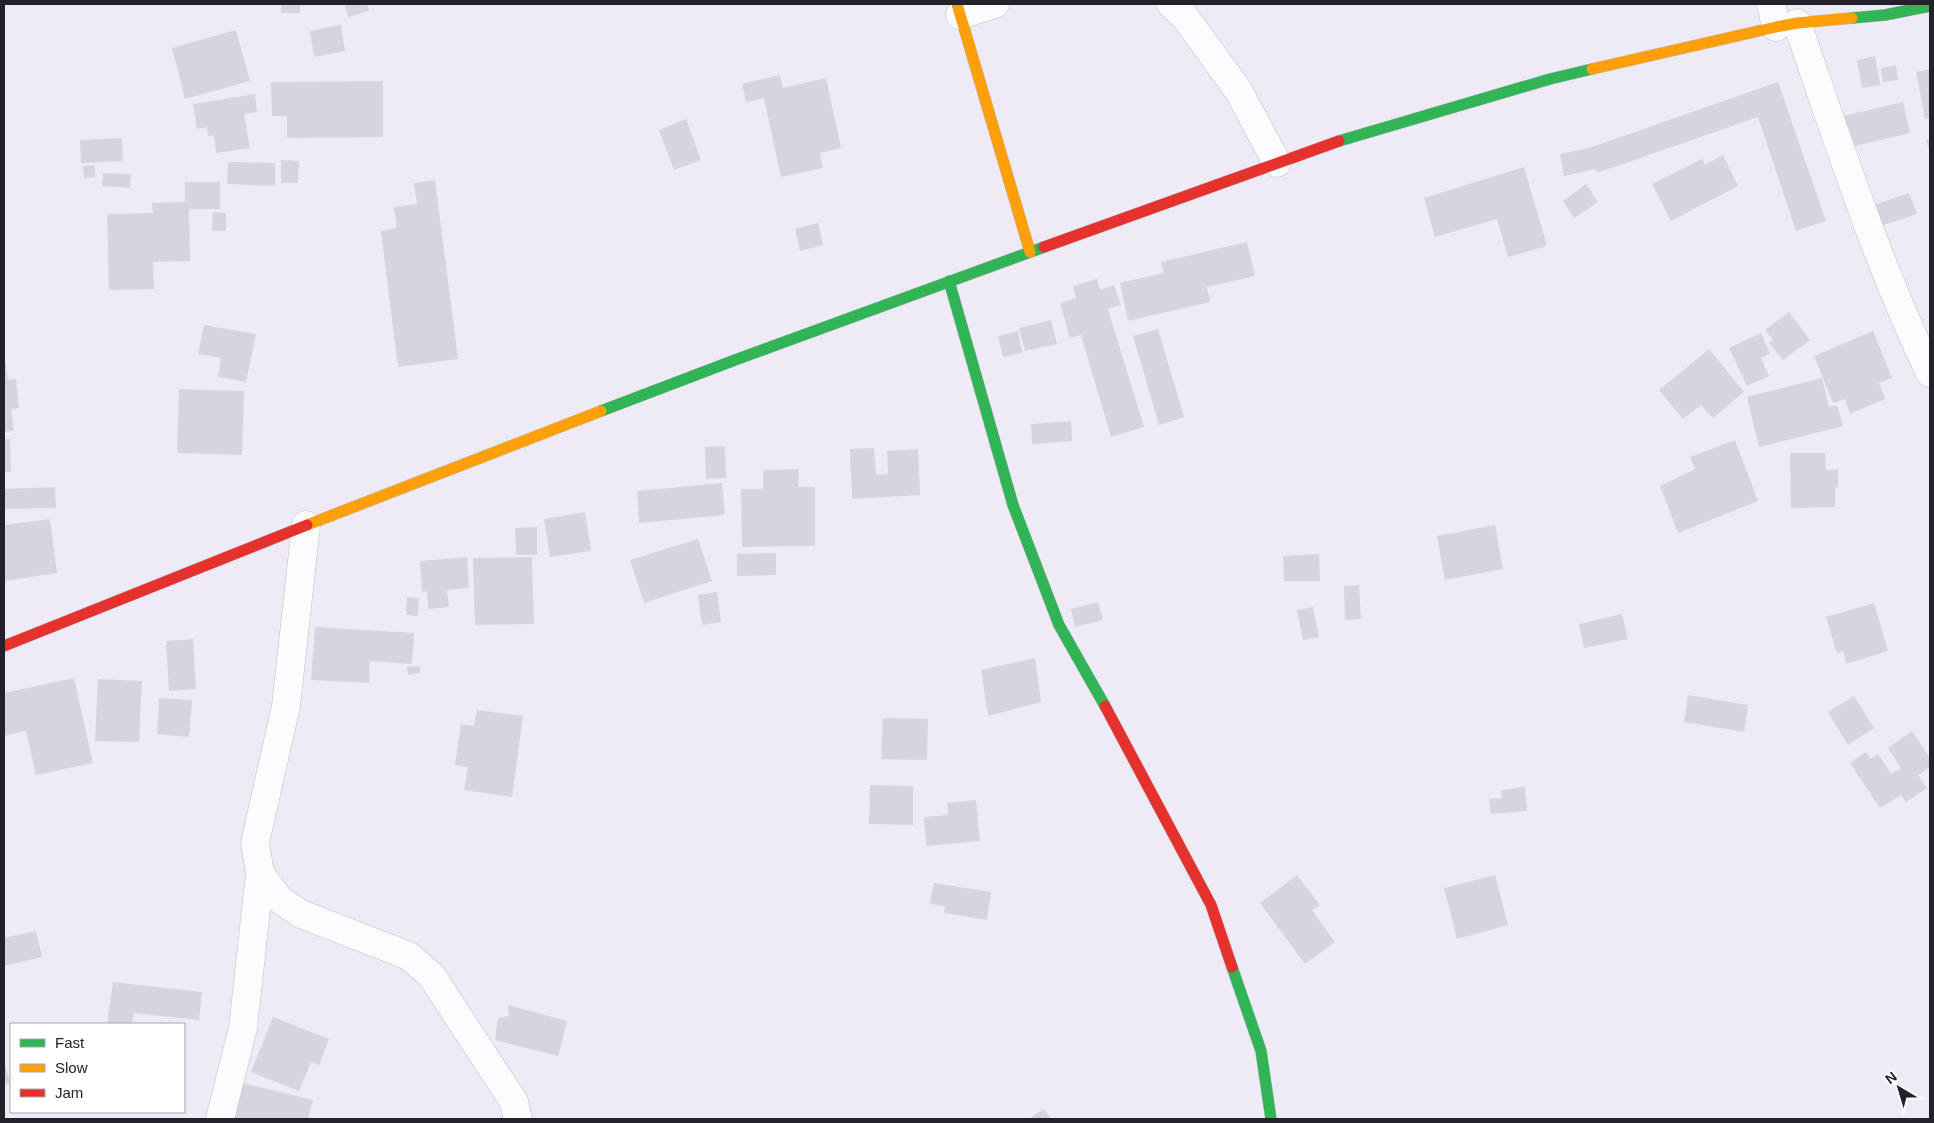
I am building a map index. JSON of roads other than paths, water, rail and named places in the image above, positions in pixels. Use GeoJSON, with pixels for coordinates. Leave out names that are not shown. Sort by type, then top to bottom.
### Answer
{"type":"FeatureCollection","features":[{"type":"Feature","properties":{"kind":"street"},"geometry":{"type":"LineString","coordinates":[[995,4],[958,10],[1030,252]]}},
{"type":"Feature","properties":{"kind":"street"},"geometry":{"type":"LineString","coordinates":[[1171,4],[1185,17],[1238,90],[1277,163]]}},
{"type":"Feature","properties":{"kind":"street"},"geometry":{"type":"LineString","coordinates":[[4,646],[306,525],[735,360],[1351,137],[1550,79],[1781,18],[1885,15],[1930,6]]}},
{"type":"Feature","properties":{"kind":"street"},"geometry":{"type":"LineString","coordinates":[[1781,18],[1904,319],[1930,373]]}},
{"type":"Feature","properties":{"kind":"street"},"geometry":{"type":"LineString","coordinates":[[949,281],[1013,505],[1059,626],[1118,728],[1211,905],[1260,1051],[1271,1119]]}},
{"type":"Feature","properties":{"kind":"street"},"geometry":{"type":"LineString","coordinates":[[220,1119],[242,1028],[260,873],[255,843],[286,706],[306,525]]}},
{"type":"Feature","properties":{"kind":"street"},"geometry":{"type":"LineString","coordinates":[[260,873],[279,899],[301,914],[409,956],[431,975],[514,1102],[518,1119]]}}]}
